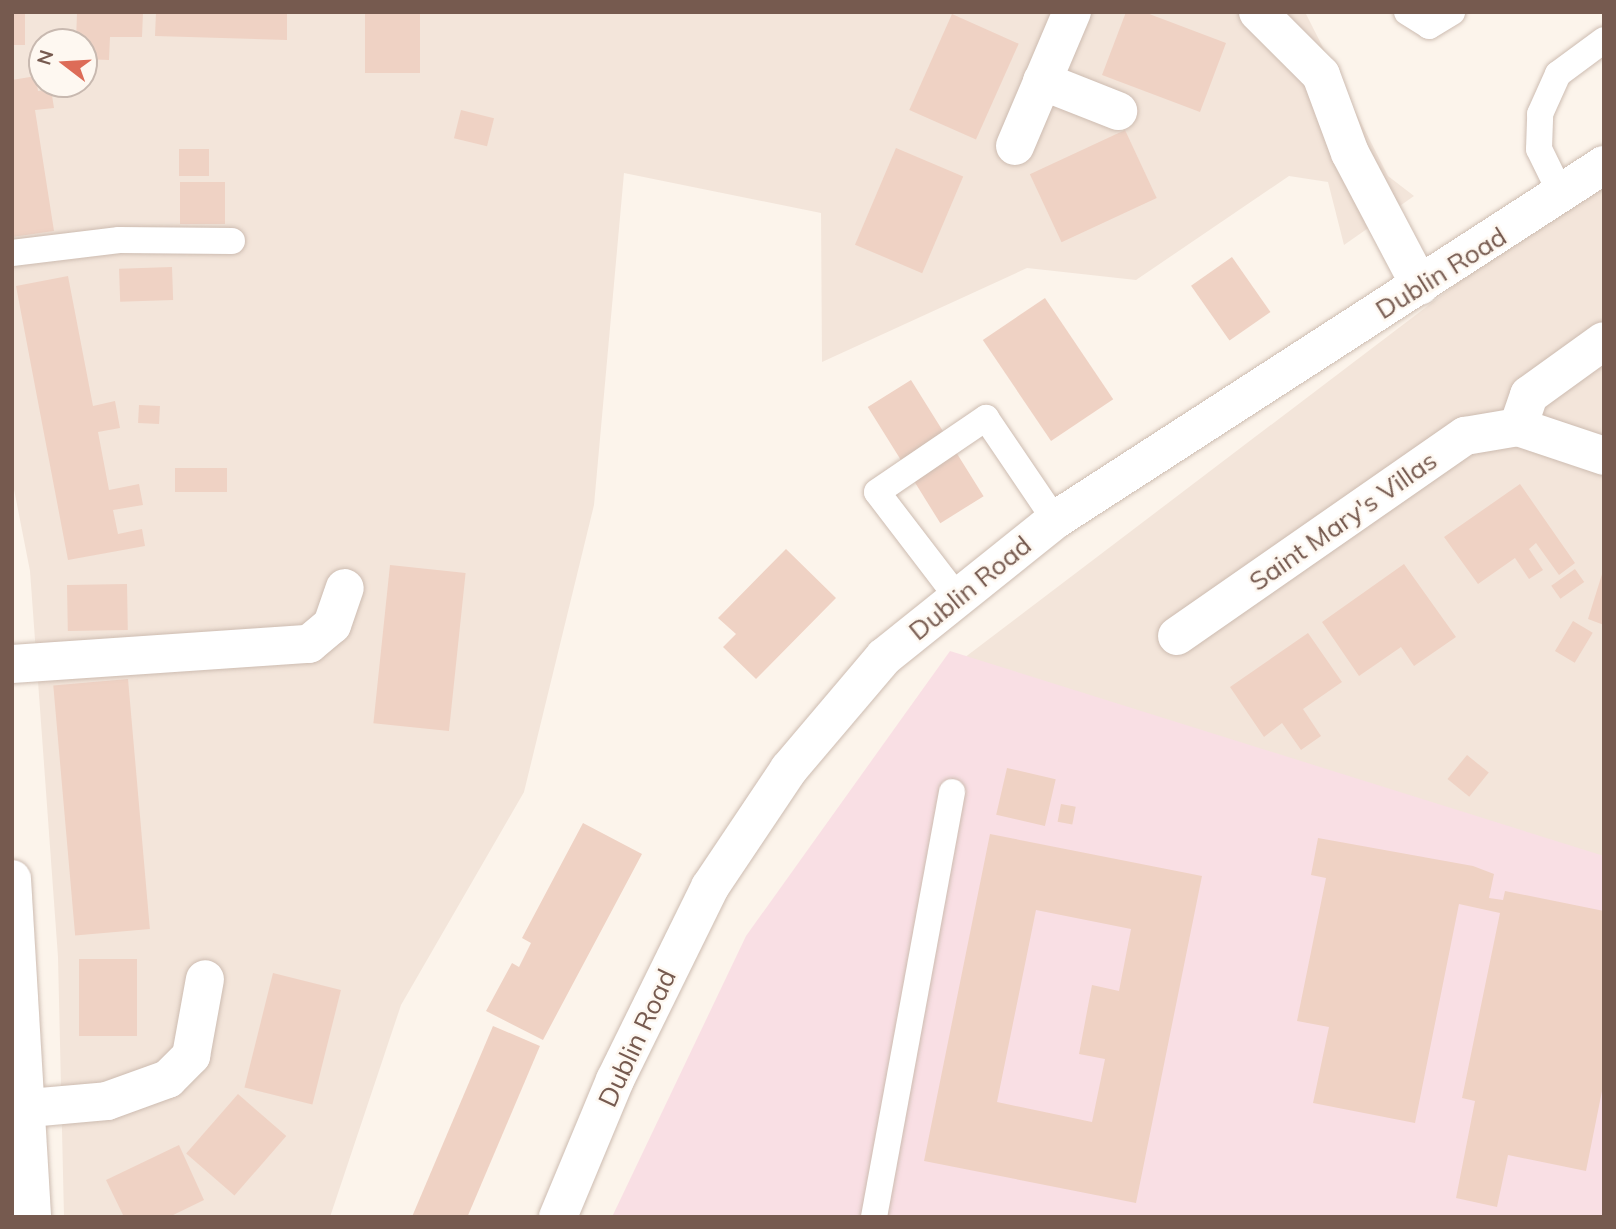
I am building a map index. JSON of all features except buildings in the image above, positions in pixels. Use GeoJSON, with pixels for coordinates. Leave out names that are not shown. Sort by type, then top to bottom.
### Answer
{"type":"FeatureCollection","features":[{"type":"Feature","properties":{"kind":"main road"},"geometry":{"type":"LineString","coordinates":[[1258,12],[1321,75],[1350,153],[1420,286]]}},
{"type":"Feature","properties":{"kind":"main road"},"geometry":{"type":"LineString","coordinates":[[1015,146],[1066,15]]}},
{"type":"Feature","properties":{"kind":"main road"},"geometry":{"type":"LineString","coordinates":[[1042,80],[1118,111]]}},
{"type":"Feature","properties":{"kind":"main road","name":"Dublin Road"},"geometry":{"type":"LineString","coordinates":[[558,1217],[615,1080],[710,887],[789,769],[884,657],[1055,520],[1562,196],[1604,165]]}},
{"type":"Feature","properties":{"kind":"main road"},"geometry":{"type":"LineString","coordinates":[[1518,427],[1529,395],[1604,341]]}},
{"type":"Feature","properties":{"kind":"main road","name":"Saint Mary's Villas"},"geometry":{"type":"LineString","coordinates":[[1177,636],[1465,436],[1518,427],[1604,456]]}},
{"type":"Feature","properties":{"kind":"main road"},"geometry":{"type":"LineString","coordinates":[[12,664],[309,644],[332,625],[345,588]]}},
{"type":"Feature","properties":{"kind":"main road"},"geometry":{"type":"LineString","coordinates":[[12,879],[20,1109],[32,1217]]}},
{"type":"Feature","properties":{"kind":"main road"},"geometry":{"type":"LineString","coordinates":[[20,1109],[107,1101],[168,1079],[191,1056],[205,979]]}},
{"type":"Feature","properties":{"kind":"lane"},"geometry":{"type":"LineString","coordinates":[[1407,12],[1430,26],[1452,12]]}},
{"type":"Feature","properties":{"kind":"lane"},"geometry":{"type":"LineString","coordinates":[[1562,196],[1539,149],[1539,114],[1558,74],[1604,40]]}},
{"type":"Feature","properties":{"kind":"lane"},"geometry":{"type":"LineString","coordinates":[[12,253],[119,240],[232,241]]}},
{"type":"Feature","properties":{"kind":"lane"},"geometry":{"type":"LineString","coordinates":[[958,598],[877,492],[986,418],[1055,520]]}},
{"type":"Feature","properties":{"kind":"lane"},"geometry":{"type":"LineString","coordinates":[[874,1217],[952,792]]}},
{"type":"Feature","properties":{"kind":"shaded area"},"geometry":{"type":"Polygon","coordinates":[[[12,12],[1305,12],[1388,176],[1414,196],[1344,245],[1328,182],[1289,176],[1136,280],[1027,268],[822,362],[821,213],[624,173],[594,505],[524,792],[401,1005],[330,1217],[64,1217],[58,957],[30,571],[12,479],[12,12]]]}},
{"type":"Feature","properties":{"kind":"shaded area"},"geometry":{"type":"Polygon","coordinates":[[[1604,172],[1604,860],[964,658],[1604,172]]]}},
{"type":"Feature","properties":{"kind":"shaded area"},"geometry":{"type":"Polygon","coordinates":[[[950,651],[1604,856],[1604,1217],[612,1217],[746,936],[950,651]]]}}]}
